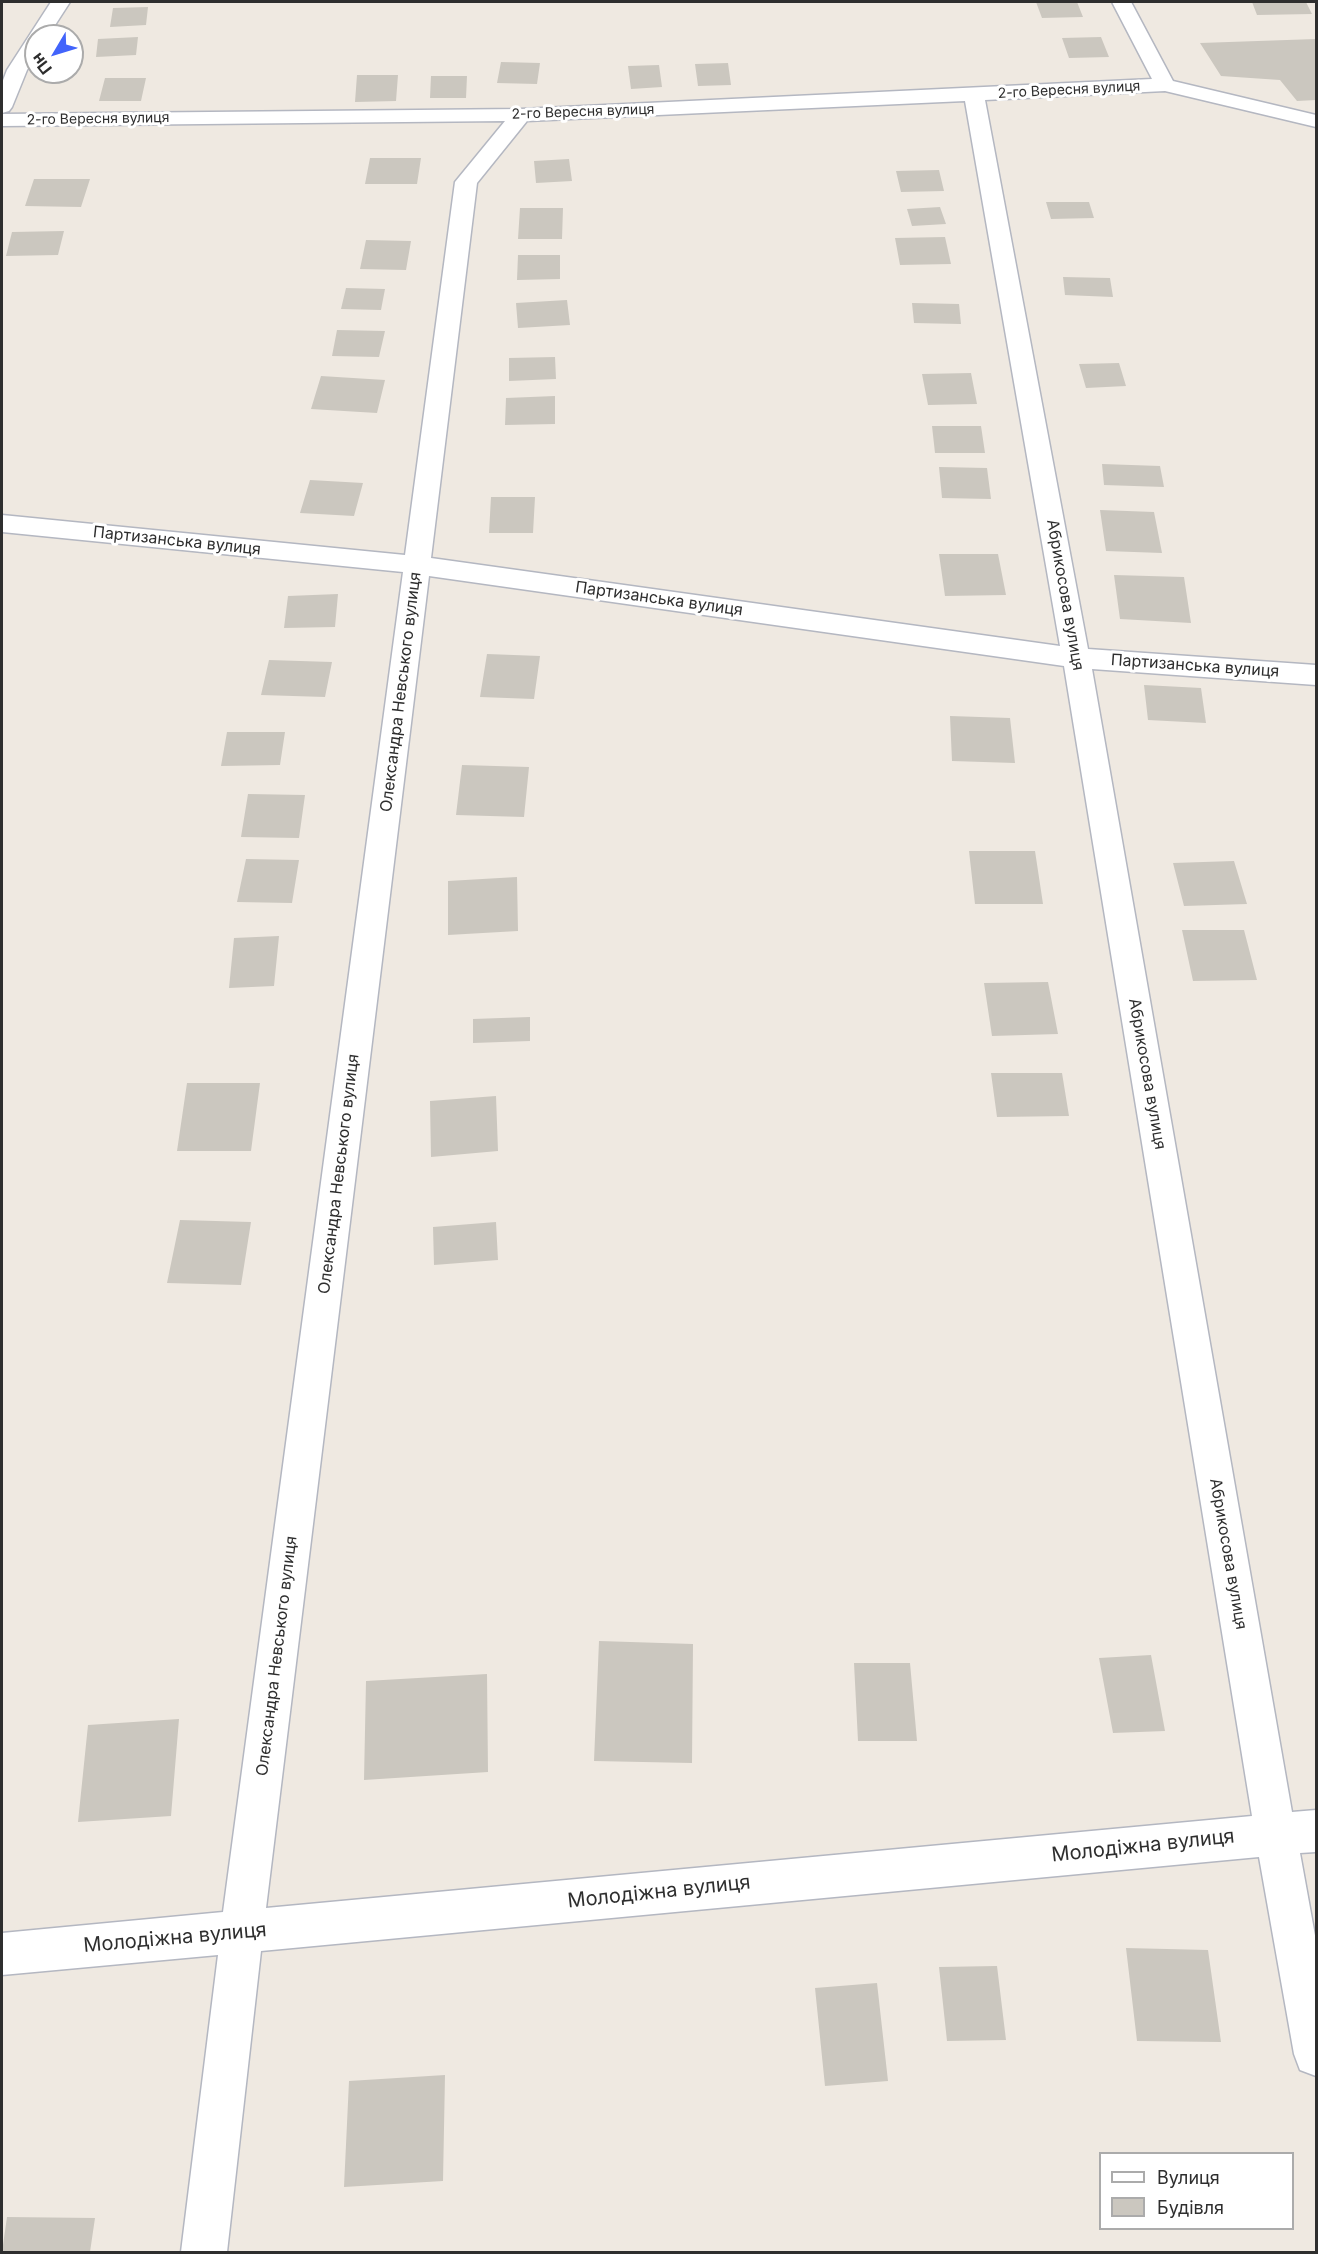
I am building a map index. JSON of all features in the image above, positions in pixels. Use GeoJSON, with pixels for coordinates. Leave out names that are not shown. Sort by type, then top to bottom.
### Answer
{"type":"FeatureCollection","features":[{"type":"Feature","properties":{"kind":"street"},"geometry":{"type":"LineString","coordinates":[[46,24],[60,2]]}},
{"type":"Feature","properties":{"kind":"street"},"geometry":{"type":"LineString","coordinates":[[1122,2],[1165,86]]}},
{"type":"Feature","properties":{"kind":"street"},"geometry":{"type":"LineString","coordinates":[[2,107],[9,69],[24,52]]}},
{"type":"Feature","properties":{"kind":"street","name":"2-го Вересня вулиця"},"geometry":{"type":"LineString","coordinates":[[2,120],[521,115],[1165,86],[1317,121]]}},
{"type":"Feature","properties":{"kind":"street","name":"Абрикосова вулиця"},"geometry":{"type":"LineString","coordinates":[[974,95],[1076,658],[1275,1833],[1317,2054]]}},
{"type":"Feature","properties":{"kind":"street"},"geometry":{"type":"LineString","coordinates":[[1282,113],[1317,111]]}},
{"type":"Feature","properties":{"kind":"street","name":"Олександра Невського вулиця"},"geometry":{"type":"LineString","coordinates":[[204,2253],[242,1933],[466,182],[521,115]]}},
{"type":"Feature","properties":{"kind":"street","name":"Партизанська вулиця"},"geometry":{"type":"LineString","coordinates":[[2,523],[417,565],[1076,658],[1317,675]]}},
{"type":"Feature","properties":{"kind":"street","name":"Молодіжна вулиця"},"geometry":{"type":"LineString","coordinates":[[2,1954],[242,1933],[1275,1833],[1317,1831]]}},
{"type":"Feature","properties":{"kind":"building"},"geometry":{"type":"Polygon","coordinates":[[[1036,2],[1077,2],[1083,17],[1042,18],[1036,2]]]}},
{"type":"Feature","properties":{"kind":"building"},"geometry":{"type":"Polygon","coordinates":[[[1252,2],[1306,2],[1312,14],[1257,15],[1252,2]]]}},
{"type":"Feature","properties":{"kind":"building"},"geometry":{"type":"Polygon","coordinates":[[[148,7],[146,25],[110,27],[113,8],[148,7]]]}},
{"type":"Feature","properties":{"kind":"building"},"geometry":{"type":"Polygon","coordinates":[[[138,37],[136,55],[96,57],[98,39],[138,37]]]}},
{"type":"Feature","properties":{"kind":"building"},"geometry":{"type":"Polygon","coordinates":[[[1101,37],[1109,57],[1069,58],[1062,38],[1101,37]]]}},
{"type":"Feature","properties":{"kind":"building"},"geometry":{"type":"Polygon","coordinates":[[[1316,39],[1316,100],[1297,101],[1280,80],[1221,76],[1200,43],[1316,39]]]}},
{"type":"Feature","properties":{"kind":"building"},"geometry":{"type":"Polygon","coordinates":[[[501,62],[540,63],[537,84],[497,83],[501,62]]]}},
{"type":"Feature","properties":{"kind":"building"},"geometry":{"type":"Polygon","coordinates":[[[728,63],[731,85],[698,86],[695,64],[728,63]]]}},
{"type":"Feature","properties":{"kind":"building"},"geometry":{"type":"Polygon","coordinates":[[[659,65],[662,87],[631,89],[628,66],[659,65]]]}},
{"type":"Feature","properties":{"kind":"building"},"geometry":{"type":"Polygon","coordinates":[[[357,75],[398,75],[396,101],[355,102],[357,75]]]}},
{"type":"Feature","properties":{"kind":"building"},"geometry":{"type":"Polygon","coordinates":[[[431,76],[467,76],[466,98],[430,98],[431,76]]]}},
{"type":"Feature","properties":{"kind":"building"},"geometry":{"type":"Polygon","coordinates":[[[105,78],[146,78],[141,101],[99,101],[105,78]]]}},
{"type":"Feature","properties":{"kind":"building"},"geometry":{"type":"Polygon","coordinates":[[[370,158],[421,158],[417,184],[365,184],[370,158]]]}},
{"type":"Feature","properties":{"kind":"building"},"geometry":{"type":"Polygon","coordinates":[[[569,159],[572,181],[536,183],[534,161],[569,159]]]}},
{"type":"Feature","properties":{"kind":"building"},"geometry":{"type":"Polygon","coordinates":[[[939,170],[944,191],[901,192],[896,171],[939,170]]]}},
{"type":"Feature","properties":{"kind":"building"},"geometry":{"type":"Polygon","coordinates":[[[34,179],[90,179],[81,207],[25,206],[34,179]]]}},
{"type":"Feature","properties":{"kind":"building"},"geometry":{"type":"Polygon","coordinates":[[[1046,202],[1089,202],[1094,218],[1051,219],[1046,202]]]}},
{"type":"Feature","properties":{"kind":"building"},"geometry":{"type":"Polygon","coordinates":[[[940,207],[946,224],[912,226],[907,209],[940,207]]]}},
{"type":"Feature","properties":{"kind":"building"},"geometry":{"type":"Polygon","coordinates":[[[520,208],[563,208],[562,239],[518,239],[520,208]]]}},
{"type":"Feature","properties":{"kind":"building"},"geometry":{"type":"Polygon","coordinates":[[[64,231],[58,255],[6,256],[12,232],[64,231]]]}},
{"type":"Feature","properties":{"kind":"building"},"geometry":{"type":"Polygon","coordinates":[[[945,237],[951,264],[900,265],[895,238],[945,237]]]}},
{"type":"Feature","properties":{"kind":"building"},"geometry":{"type":"Polygon","coordinates":[[[366,240],[411,241],[406,270],[360,269],[366,240]]]}},
{"type":"Feature","properties":{"kind":"building"},"geometry":{"type":"Polygon","coordinates":[[[518,255],[560,255],[560,279],[517,280],[518,255]]]}},
{"type":"Feature","properties":{"kind":"building"},"geometry":{"type":"Polygon","coordinates":[[[1063,277],[1110,278],[1113,297],[1065,295],[1063,277]]]}},
{"type":"Feature","properties":{"kind":"building"},"geometry":{"type":"Polygon","coordinates":[[[346,288],[385,289],[381,310],[341,309],[346,288]]]}},
{"type":"Feature","properties":{"kind":"building"},"geometry":{"type":"Polygon","coordinates":[[[567,300],[570,325],[518,328],[516,303],[567,300]]]}},
{"type":"Feature","properties":{"kind":"building"},"geometry":{"type":"Polygon","coordinates":[[[912,303],[959,304],[961,324],[914,323],[912,303]]]}},
{"type":"Feature","properties":{"kind":"building"},"geometry":{"type":"Polygon","coordinates":[[[337,330],[385,331],[379,357],[332,356],[337,330]]]}},
{"type":"Feature","properties":{"kind":"building"},"geometry":{"type":"Polygon","coordinates":[[[555,357],[556,379],[509,381],[509,358],[555,357]]]}},
{"type":"Feature","properties":{"kind":"building"},"geometry":{"type":"Polygon","coordinates":[[[1119,363],[1126,386],[1086,388],[1079,364],[1119,363]]]}},
{"type":"Feature","properties":{"kind":"building"},"geometry":{"type":"Polygon","coordinates":[[[971,373],[977,404],[928,405],[922,374],[971,373]]]}},
{"type":"Feature","properties":{"kind":"building"},"geometry":{"type":"Polygon","coordinates":[[[321,376],[385,380],[377,413],[311,409],[321,376]]]}},
{"type":"Feature","properties":{"kind":"building"},"geometry":{"type":"Polygon","coordinates":[[[555,396],[555,424],[505,425],[506,398],[555,396]]]}},
{"type":"Feature","properties":{"kind":"building"},"geometry":{"type":"Polygon","coordinates":[[[932,426],[981,426],[985,453],[935,453],[932,426]]]}},
{"type":"Feature","properties":{"kind":"building"},"geometry":{"type":"Polygon","coordinates":[[[1102,464],[1160,466],[1164,487],[1104,485],[1102,464]]]}},
{"type":"Feature","properties":{"kind":"building"},"geometry":{"type":"Polygon","coordinates":[[[939,467],[987,468],[991,499],[942,498],[939,467]]]}},
{"type":"Feature","properties":{"kind":"building"},"geometry":{"type":"Polygon","coordinates":[[[310,480],[363,483],[354,516],[300,513],[310,480]]]}},
{"type":"Feature","properties":{"kind":"building"},"geometry":{"type":"Polygon","coordinates":[[[491,497],[535,497],[533,533],[489,533],[491,497]]]}},
{"type":"Feature","properties":{"kind":"building"},"geometry":{"type":"Polygon","coordinates":[[[1100,510],[1154,512],[1162,553],[1106,551],[1100,510]]]}},
{"type":"Feature","properties":{"kind":"building"},"geometry":{"type":"Polygon","coordinates":[[[939,554],[998,554],[1006,595],[945,596],[939,554]]]}},
{"type":"Feature","properties":{"kind":"building"},"geometry":{"type":"Polygon","coordinates":[[[1114,575],[1184,577],[1191,623],[1120,619],[1114,575]]]}},
{"type":"Feature","properties":{"kind":"building"},"geometry":{"type":"Polygon","coordinates":[[[338,594],[335,627],[284,628],[288,596],[338,594]]]}},
{"type":"Feature","properties":{"kind":"building"},"geometry":{"type":"Polygon","coordinates":[[[487,654],[540,656],[534,699],[480,697],[487,654]]]}},
{"type":"Feature","properties":{"kind":"building"},"geometry":{"type":"Polygon","coordinates":[[[269,660],[332,662],[325,697],[261,695],[269,660]]]}},
{"type":"Feature","properties":{"kind":"building"},"geometry":{"type":"Polygon","coordinates":[[[1144,685],[1201,688],[1206,723],[1148,720],[1144,685]]]}},
{"type":"Feature","properties":{"kind":"building"},"geometry":{"type":"Polygon","coordinates":[[[950,716],[1010,718],[1015,763],[952,761],[950,716]]]}},
{"type":"Feature","properties":{"kind":"building"},"geometry":{"type":"Polygon","coordinates":[[[227,732],[285,732],[280,765],[221,766],[227,732]]]}},
{"type":"Feature","properties":{"kind":"building"},"geometry":{"type":"Polygon","coordinates":[[[462,765],[529,767],[524,817],[456,815],[462,765]]]}},
{"type":"Feature","properties":{"kind":"building"},"geometry":{"type":"Polygon","coordinates":[[[248,794],[305,795],[299,838],[241,837],[248,794]]]}},
{"type":"Feature","properties":{"kind":"building"},"geometry":{"type":"Polygon","coordinates":[[[969,851],[1035,851],[1043,904],[975,904],[969,851]]]}},
{"type":"Feature","properties":{"kind":"building"},"geometry":{"type":"Polygon","coordinates":[[[246,859],[299,860],[292,903],[237,902],[246,859]]]}},
{"type":"Feature","properties":{"kind":"building"},"geometry":{"type":"Polygon","coordinates":[[[1234,861],[1247,904],[1184,906],[1173,863],[1234,861]]]}},
{"type":"Feature","properties":{"kind":"building"},"geometry":{"type":"Polygon","coordinates":[[[517,877],[518,931],[448,935],[448,881],[517,877]]]}},
{"type":"Feature","properties":{"kind":"building"},"geometry":{"type":"Polygon","coordinates":[[[1182,930],[1244,930],[1257,980],[1193,981],[1182,930]]]}},
{"type":"Feature","properties":{"kind":"building"},"geometry":{"type":"Polygon","coordinates":[[[279,936],[274,986],[229,988],[234,938],[279,936]]]}},
{"type":"Feature","properties":{"kind":"building"},"geometry":{"type":"Polygon","coordinates":[[[1048,982],[1058,1034],[992,1036],[984,983],[1048,982]]]}},
{"type":"Feature","properties":{"kind":"building"},"geometry":{"type":"Polygon","coordinates":[[[530,1017],[530,1041],[473,1043],[473,1019],[530,1017]]]}},
{"type":"Feature","properties":{"kind":"building"},"geometry":{"type":"Polygon","coordinates":[[[991,1073],[1062,1073],[1069,1116],[997,1117],[991,1073]]]}},
{"type":"Feature","properties":{"kind":"building"},"geometry":{"type":"Polygon","coordinates":[[[187,1083],[260,1083],[251,1151],[177,1151],[187,1083]]]}},
{"type":"Feature","properties":{"kind":"building"},"geometry":{"type":"Polygon","coordinates":[[[496,1096],[498,1151],[431,1157],[430,1101],[496,1096]]]}},
{"type":"Feature","properties":{"kind":"building"},"geometry":{"type":"Polygon","coordinates":[[[180,1220],[251,1222],[241,1285],[167,1283],[180,1220]]]}},
{"type":"Feature","properties":{"kind":"building"},"geometry":{"type":"Polygon","coordinates":[[[496,1222],[498,1260],[434,1265],[433,1227],[496,1222]]]}},
{"type":"Feature","properties":{"kind":"building"},"geometry":{"type":"Polygon","coordinates":[[[599,1641],[693,1644],[692,1763],[594,1761],[599,1641]]]}},
{"type":"Feature","properties":{"kind":"building"},"geometry":{"type":"Polygon","coordinates":[[[1151,1655],[1165,1731],[1113,1733],[1099,1658],[1151,1655]]]}},
{"type":"Feature","properties":{"kind":"building"},"geometry":{"type":"Polygon","coordinates":[[[854,1663],[910,1663],[917,1741],[858,1741],[854,1663]]]}},
{"type":"Feature","properties":{"kind":"building"},"geometry":{"type":"Polygon","coordinates":[[[487,1674],[488,1772],[364,1780],[366,1681],[487,1674]]]}},
{"type":"Feature","properties":{"kind":"building"},"geometry":{"type":"Polygon","coordinates":[[[179,1719],[171,1816],[78,1822],[88,1725],[179,1719]]]}},
{"type":"Feature","properties":{"kind":"building"},"geometry":{"type":"Polygon","coordinates":[[[1126,1948],[1208,1950],[1221,2042],[1137,2041],[1126,1948]]]}},
{"type":"Feature","properties":{"kind":"building"},"geometry":{"type":"Polygon","coordinates":[[[997,1966],[1006,2040],[947,2041],[939,1967],[997,1966]]]}},
{"type":"Feature","properties":{"kind":"building"},"geometry":{"type":"Polygon","coordinates":[[[877,1983],[888,2081],[825,2086],[815,1988],[877,1983]]]}},
{"type":"Feature","properties":{"kind":"building"},"geometry":{"type":"Polygon","coordinates":[[[445,2075],[443,2181],[344,2187],[349,2081],[445,2075]]]}},
{"type":"Feature","properties":{"kind":"building"},"geometry":{"type":"Polygon","coordinates":[[[7,2217],[95,2218],[90,2252],[2,2252],[7,2217]]]}}]}
